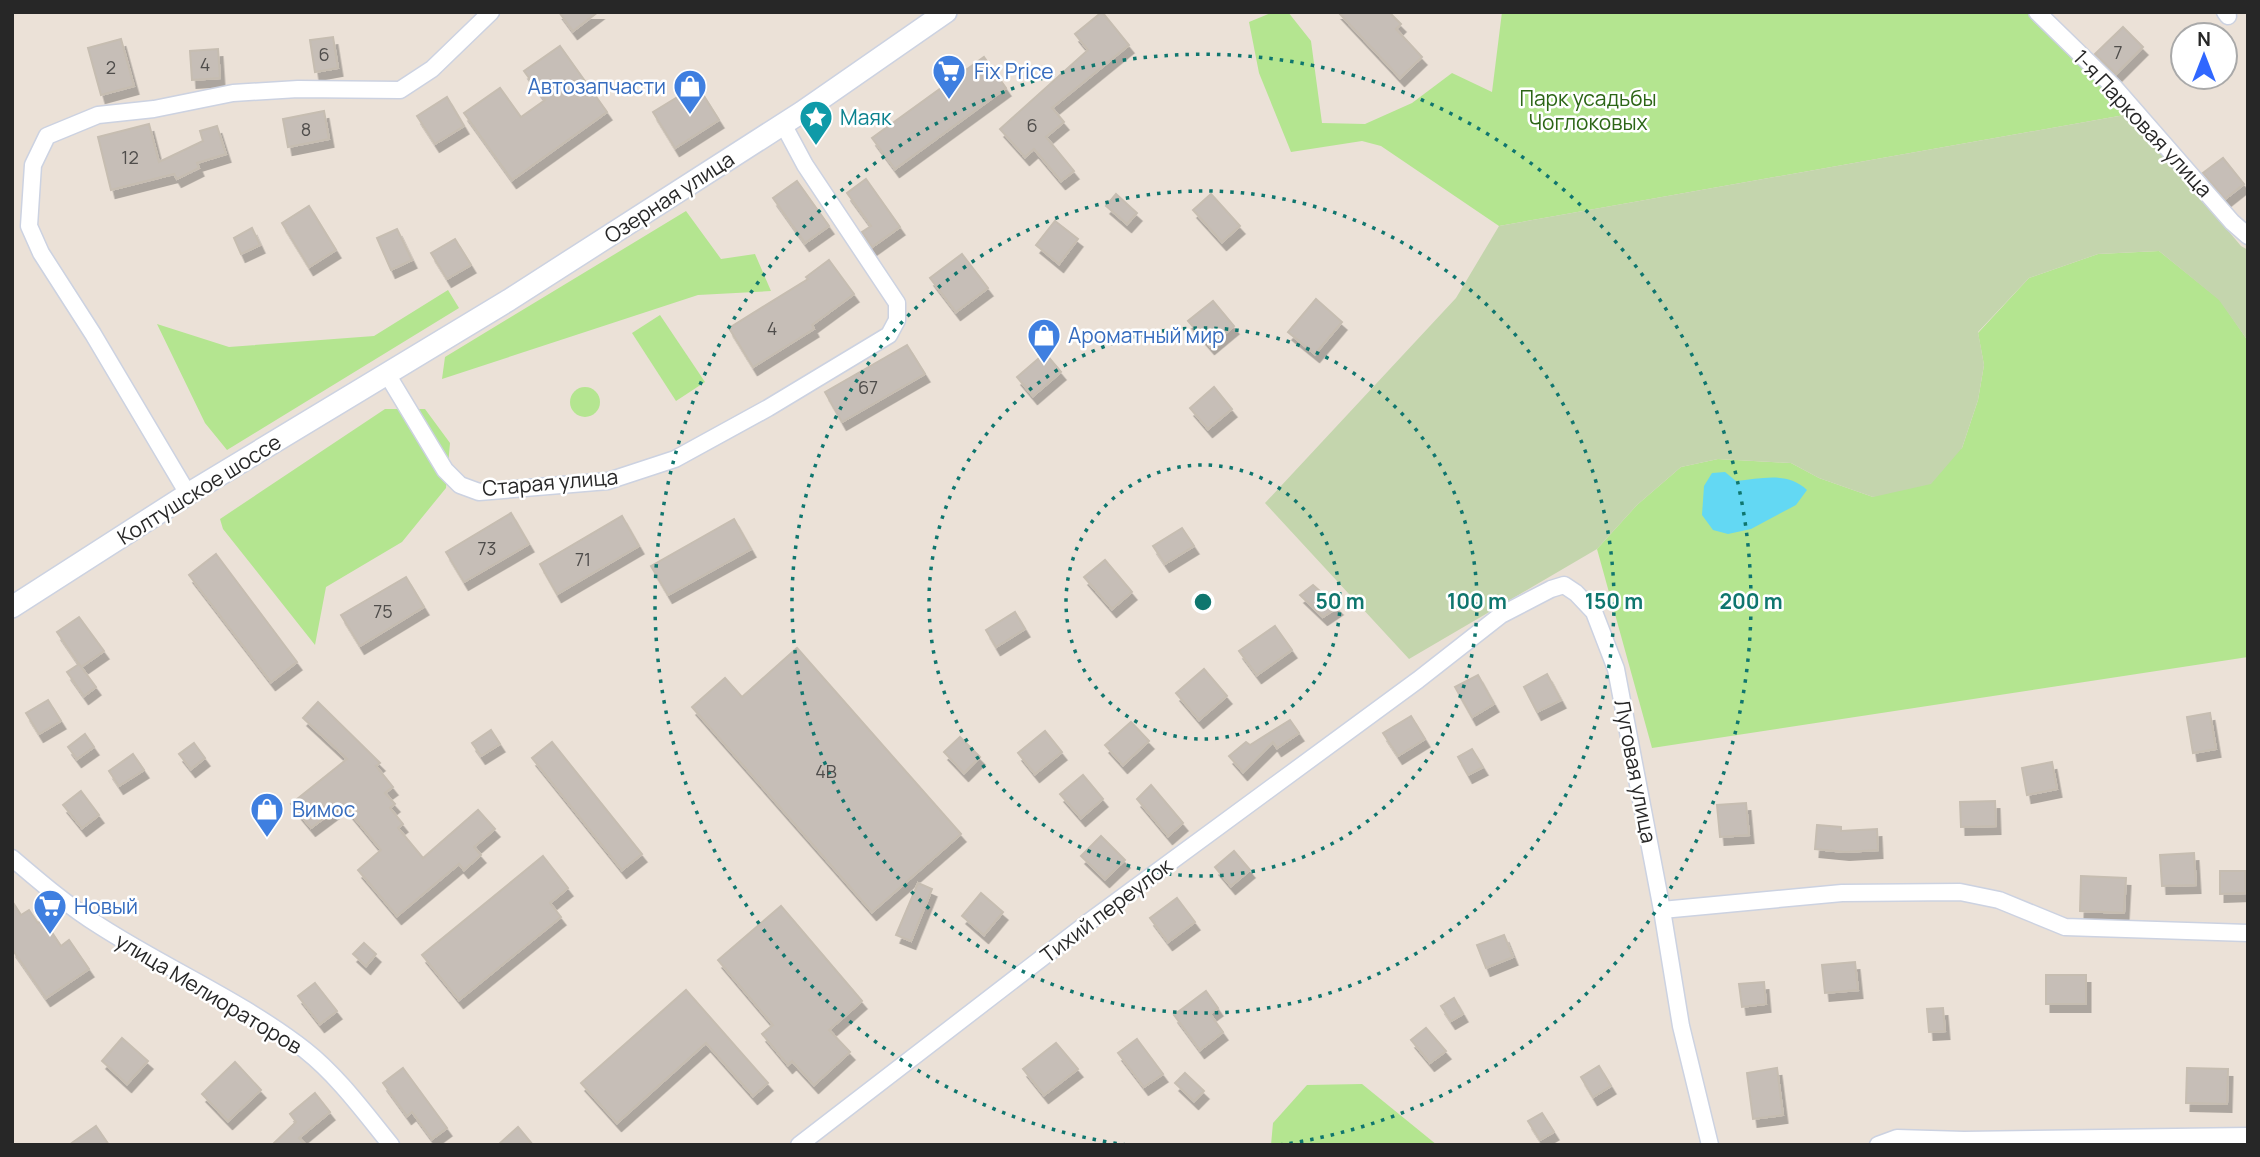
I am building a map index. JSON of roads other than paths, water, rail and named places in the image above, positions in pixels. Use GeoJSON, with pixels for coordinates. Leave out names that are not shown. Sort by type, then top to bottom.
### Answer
{"type":"FeatureCollection","features":[{"type":"Feature","properties":{"kind":"main road","name":"Озерная улица"},"geometry":{"type":"LineString","coordinates":[[387,374],[509,300],[783,124],[946,12]]}},
{"type":"Feature","properties":{"kind":"main road","name":"Колтушское шоссе"},"geometry":{"type":"LineString","coordinates":[[12,607],[188,494],[387,374]]}},
{"type":"Feature","properties":{"kind":"street"},"geometry":{"type":"LineString","coordinates":[[188,494],[93,334],[41,253],[30,226],[33,165],[47,136],[98,115],[154,109],[233,93],[298,89],[400,90],[432,69],[491,12]]}},
{"type":"Feature","properties":{"kind":"street","name":"1-я Парковая улица"},"geometry":{"type":"LineString","coordinates":[[2037,12],[2115,88],[2232,222],[2248,236]]}},
{"type":"Feature","properties":{"kind":"street","name":"Старая улица"},"geometry":{"type":"LineString","coordinates":[[387,374],[445,470],[460,485],[479,492],[608,481],[675,460],[890,335],[897,320],[897,303],[805,165],[783,124]]}},
{"type":"Feature","properties":{"kind":"street","name":"Луговая улица"},"geometry":{"type":"LineString","coordinates":[[1418,680],[1501,615],[1550,589],[1564,586],[1576,593],[1594,612],[1616,669],[1681,1026],[1710,1145]]}},
{"type":"Feature","properties":{"kind":"street","name":"Тихий переулок"},"geometry":{"type":"LineString","coordinates":[[799,1145],[1086,924],[1418,680]]}},
{"type":"Feature","properties":{"kind":"street","name":"улица Мелиораторов"},"geometry":{"type":"LineString","coordinates":[[12,858],[42,885],[99,926],[271,1026],[307,1052],[337,1081],[391,1145]]}},
{"type":"Feature","properties":{"kind":"street"},"geometry":{"type":"LineString","coordinates":[[1662,911],[1842,893],[1960,892],[1999,900],[2065,927],[2248,933]]}},
{"type":"Feature","properties":{"kind":"street"},"geometry":{"type":"LineString","coordinates":[[1878,1145],[1897,1138],[1964,1140],[2248,1136]]}},
{"type":"Feature","properties":{"kind":"water"},"geometry":{"type":"Polygon","coordinates":[[[1725,472],[1736,481],[1782,478],[1807,490],[1796,505],[1751,529],[1728,534],[1713,530],[1702,515],[1704,486],[1712,473],[1725,472]]]}},
{"type":"Feature","properties":{"kind":"place","name":"Fix Price"},"geometry":{"type":"Point","coordinates":[949,101]}},
{"type":"Feature","properties":{"kind":"place","name":"Автозапчасти"},"geometry":{"type":"Point","coordinates":[690,116]}},
{"type":"Feature","properties":{"kind":"place","name":"Маяк"},"geometry":{"type":"Point","coordinates":[816,147]}},
{"type":"Feature","properties":{"kind":"place","name":"Ароматный мир"},"geometry":{"type":"Point","coordinates":[1044,365]}},
{"type":"Feature","properties":{"kind":"place","name":"Вимос"},"geometry":{"type":"Point","coordinates":[267,839]}},
{"type":"Feature","properties":{"kind":"place","name":"Новый"},"geometry":{"type":"Point","coordinates":[50,936]}},
{"type":"Feature","properties":{"kind":"park label","name":"Парк усадьбы Чоглоковых"},"geometry":{"type":"Point","coordinates":[1588,110]}}]}
